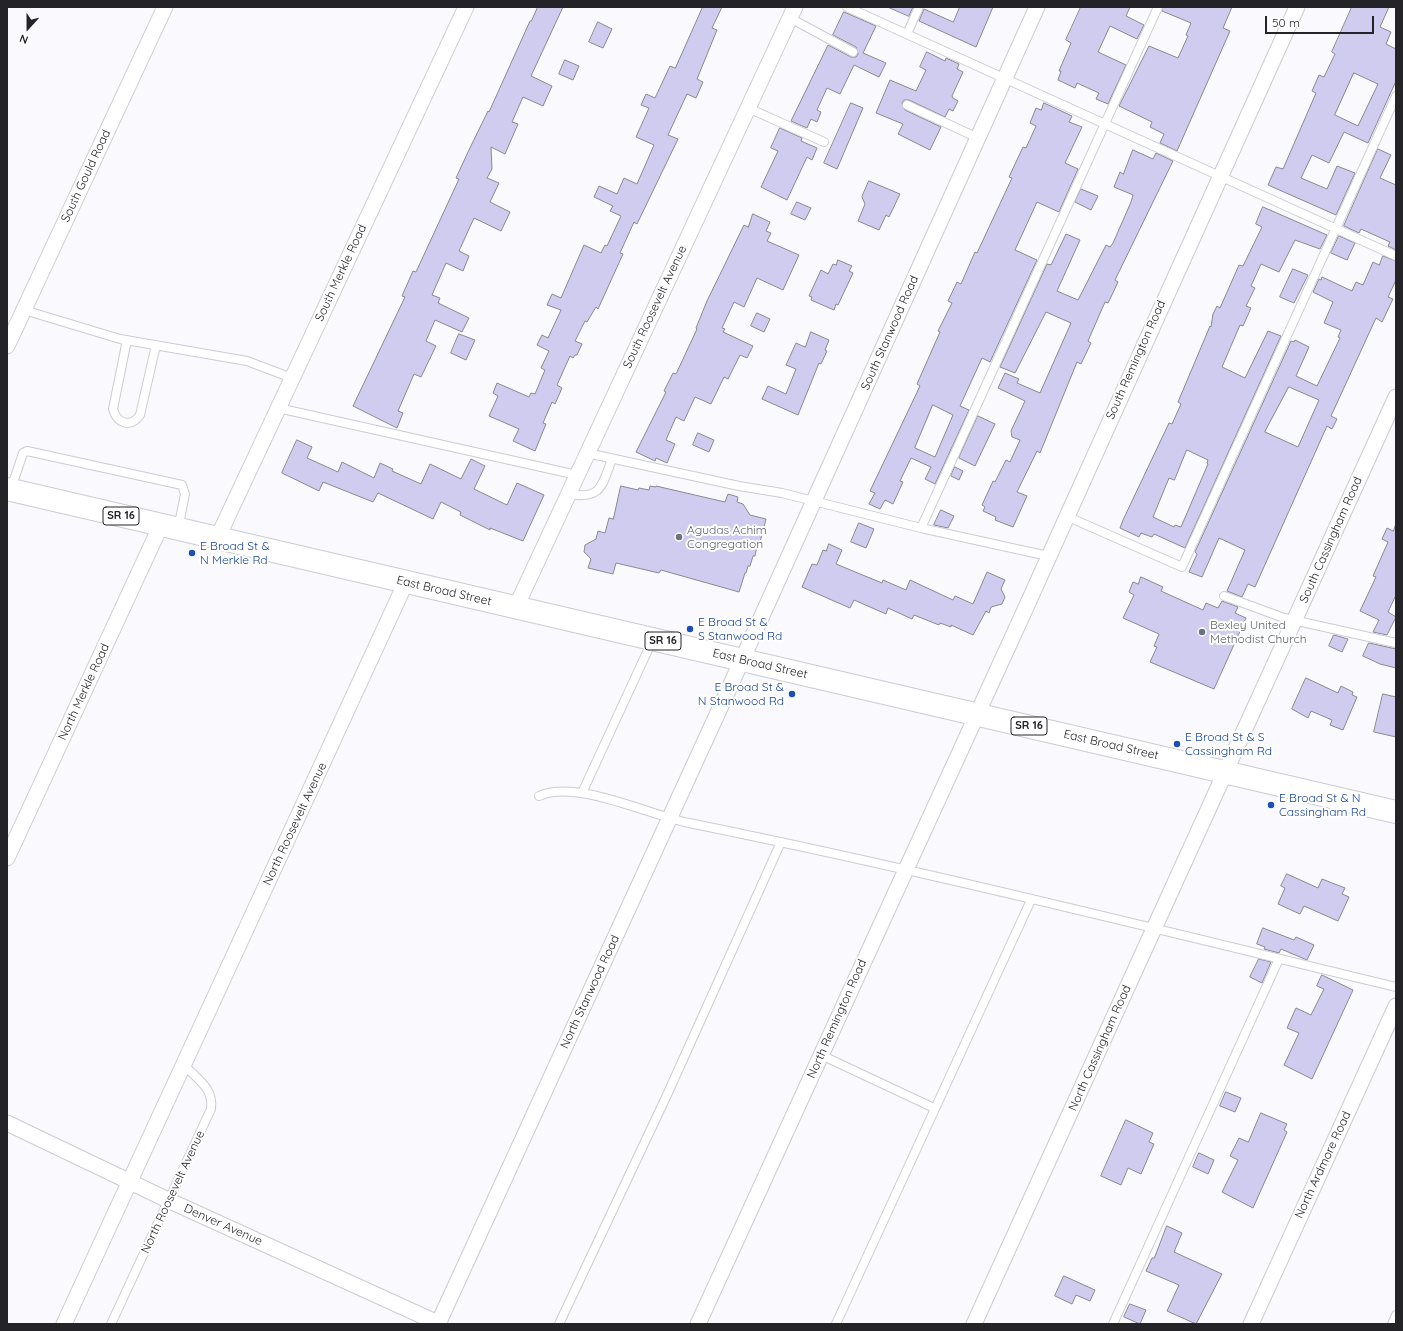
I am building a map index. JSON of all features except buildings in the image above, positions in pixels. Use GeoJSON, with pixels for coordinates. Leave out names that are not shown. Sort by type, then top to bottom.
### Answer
{"type":"FeatureCollection","features":[{"type":"Feature","properties":{"kind":"main road","name":"East Broad Street"},"geometry":{"type":"LineString","coordinates":[[9,489],[742,660],[1227,771],[1396,812]]}},
{"type":"Feature","properties":{"kind":"street","name":"South Gould Road"},"geometry":{"type":"LineString","coordinates":[[7,346],[165,7]]}},
{"type":"Feature","properties":{"kind":"street","name":"South Merkle Road"},"geometry":{"type":"LineString","coordinates":[[217,538],[466,7]]}},
{"type":"Feature","properties":{"kind":"street","name":"South Stanwood Road"},"geometry":{"type":"LineString","coordinates":[[742,660],[1037,7]]}},
{"type":"Feature","properties":{"kind":"street","name":"South Remington Road"},"geometry":{"type":"LineString","coordinates":[[976,714],[1023,614],[1297,7]]}},
{"type":"Feature","properties":{"kind":"street","name":"South Roosevelt Avenue"},"geometry":{"type":"LineString","coordinates":[[516,607],[793,13]]}},
{"type":"Feature","properties":{"kind":"street","name":"South Cassingham Road"},"geometry":{"type":"LineString","coordinates":[[1227,771],[1396,397]]}},
{"type":"Feature","properties":{"kind":"street","name":"North Merkle Road"},"geometry":{"type":"LineString","coordinates":[[7,858],[169,527]]}},
{"type":"Feature","properties":{"kind":"street","name":"North Roosevelt Avenue"},"geometry":{"type":"LineString","coordinates":[[64,1324],[406,582]]}},
{"type":"Feature","properties":{"kind":"street","name":"North Stanwood Road"},"geometry":{"type":"LineString","coordinates":[[439,1324],[742,660]]}},
{"type":"Feature","properties":{"kind":"street","name":"North Remington Road"},"geometry":{"type":"LineString","coordinates":[[698,1324],[976,714]]}},
{"type":"Feature","properties":{"kind":"street","name":"North Cassingham Road"},"geometry":{"type":"LineString","coordinates":[[974,1324],[1227,771]]}},
{"type":"Feature","properties":{"kind":"street","name":"North Ardmore Road"},"geometry":{"type":"LineString","coordinates":[[1251,1324],[1396,1006]]}},
{"type":"Feature","properties":{"kind":"street","name":"Denver Avenue"},"geometry":{"type":"LineString","coordinates":[[7,1123],[129,1182],[439,1324]]}},
{"type":"Feature","properties":{"kind":"lane"},"geometry":{"type":"LineString","coordinates":[[847,7],[1396,256]]}},
{"type":"Feature","properties":{"kind":"lane"},"geometry":{"type":"LineString","coordinates":[[907,34],[919,7]]}},
{"type":"Feature","properties":{"kind":"lane"},"geometry":{"type":"LineString","coordinates":[[921,528],[1158,7]]}},
{"type":"Feature","properties":{"kind":"lane"},"geometry":{"type":"LineString","coordinates":[[793,13],[853,52]]}},
{"type":"Feature","properties":{"kind":"lane"},"geometry":{"type":"LineString","coordinates":[[1066,516],[1182,567],[1396,96]]}},
{"type":"Feature","properties":{"kind":"lane"},"geometry":{"type":"LineString","coordinates":[[907,105],[978,138]]}},
{"type":"Feature","properties":{"kind":"lane"},"geometry":{"type":"LineString","coordinates":[[748,108],[824,142]]}},
{"type":"Feature","properties":{"kind":"lane"},"geometry":{"type":"LineString","coordinates":[[24,310],[127,340],[246,361],[292,378]]}},
{"type":"Feature","properties":{"kind":"lane"},"geometry":{"type":"LineString","coordinates":[[127,340],[113,409],[115,416],[119,421],[130,423],[135,422],[140,415],[156,345]]}},
{"type":"Feature","properties":{"kind":"lane"},"geometry":{"type":"LineString","coordinates":[[278,408],[577,475]]}},
{"type":"Feature","properties":{"kind":"lane"},"geometry":{"type":"LineString","coordinates":[[9,489],[23,453],[27,451],[182,484],[185,494],[169,527]]}},
{"type":"Feature","properties":{"kind":"lane"},"geometry":{"type":"LineString","coordinates":[[588,453],[814,501],[921,528],[1048,556]]}},
{"type":"Feature","properties":{"kind":"lane"},"geometry":{"type":"LineString","coordinates":[[568,494],[580,496],[592,495],[598,492],[612,459]]}},
{"type":"Feature","properties":{"kind":"lane"},"geometry":{"type":"LineString","coordinates":[[1224,596],[1295,620],[1396,643]]}},
{"type":"Feature","properties":{"kind":"lane"},"geometry":{"type":"LineString","coordinates":[[582,793],[653,639]]}},
{"type":"Feature","properties":{"kind":"lane"},"geometry":{"type":"LineString","coordinates":[[539,796],[548,792],[591,794],[669,819],[780,842],[1155,928],[1396,987]]}},
{"type":"Feature","properties":{"kind":"lane"},"geometry":{"type":"LineString","coordinates":[[560,1324],[667,1095],[780,842]]}},
{"type":"Feature","properties":{"kind":"lane"},"geometry":{"type":"LineString","coordinates":[[836,1324],[906,1174],[934,1108],[1031,900]]}},
{"type":"Feature","properties":{"kind":"lane"},"geometry":{"type":"LineString","coordinates":[[1113,1324],[1279,958]]}},
{"type":"Feature","properties":{"kind":"lane"},"geometry":{"type":"LineString","coordinates":[[821,1055],[934,1108]]}},
{"type":"Feature","properties":{"kind":"lane","name":"North Roosevelt Avenue"},"geometry":{"type":"LineString","coordinates":[[111,1324],[170,1201],[211,1109],[212,1102],[208,1088],[184,1065]]}},
{"type":"Feature","properties":{"kind":"lane"},"geometry":{"type":"LineString","coordinates":[[1392,1324],[1396,1315]]}},
{"type":"Feature","properties":{"kind":"place","name":"Agudas Achim Congregation"},"geometry":{"type":"Point","coordinates":[679,537]}},
{"type":"Feature","properties":{"kind":"place","name":"E Broad St & N Merkle Rd"},"geometry":{"type":"Point","coordinates":[192,553]}},
{"type":"Feature","properties":{"kind":"place","name":"E Broad St & S Stanwood Rd"},"geometry":{"type":"Point","coordinates":[690,629]}},
{"type":"Feature","properties":{"kind":"place","name":"Bexley United Methodist Church"},"geometry":{"type":"Point","coordinates":[1202,632]}},
{"type":"Feature","properties":{"kind":"place","name":"E Broad St & N Stanwood Rd"},"geometry":{"type":"Point","coordinates":[792,694]}},
{"type":"Feature","properties":{"kind":"place","name":"E Broad St & S Cassingham Rd"},"geometry":{"type":"Point","coordinates":[1177,744]}},
{"type":"Feature","properties":{"kind":"place","name":"E Broad St & N Cassingham Rd"},"geometry":{"type":"Point","coordinates":[1271,805]}}]}
